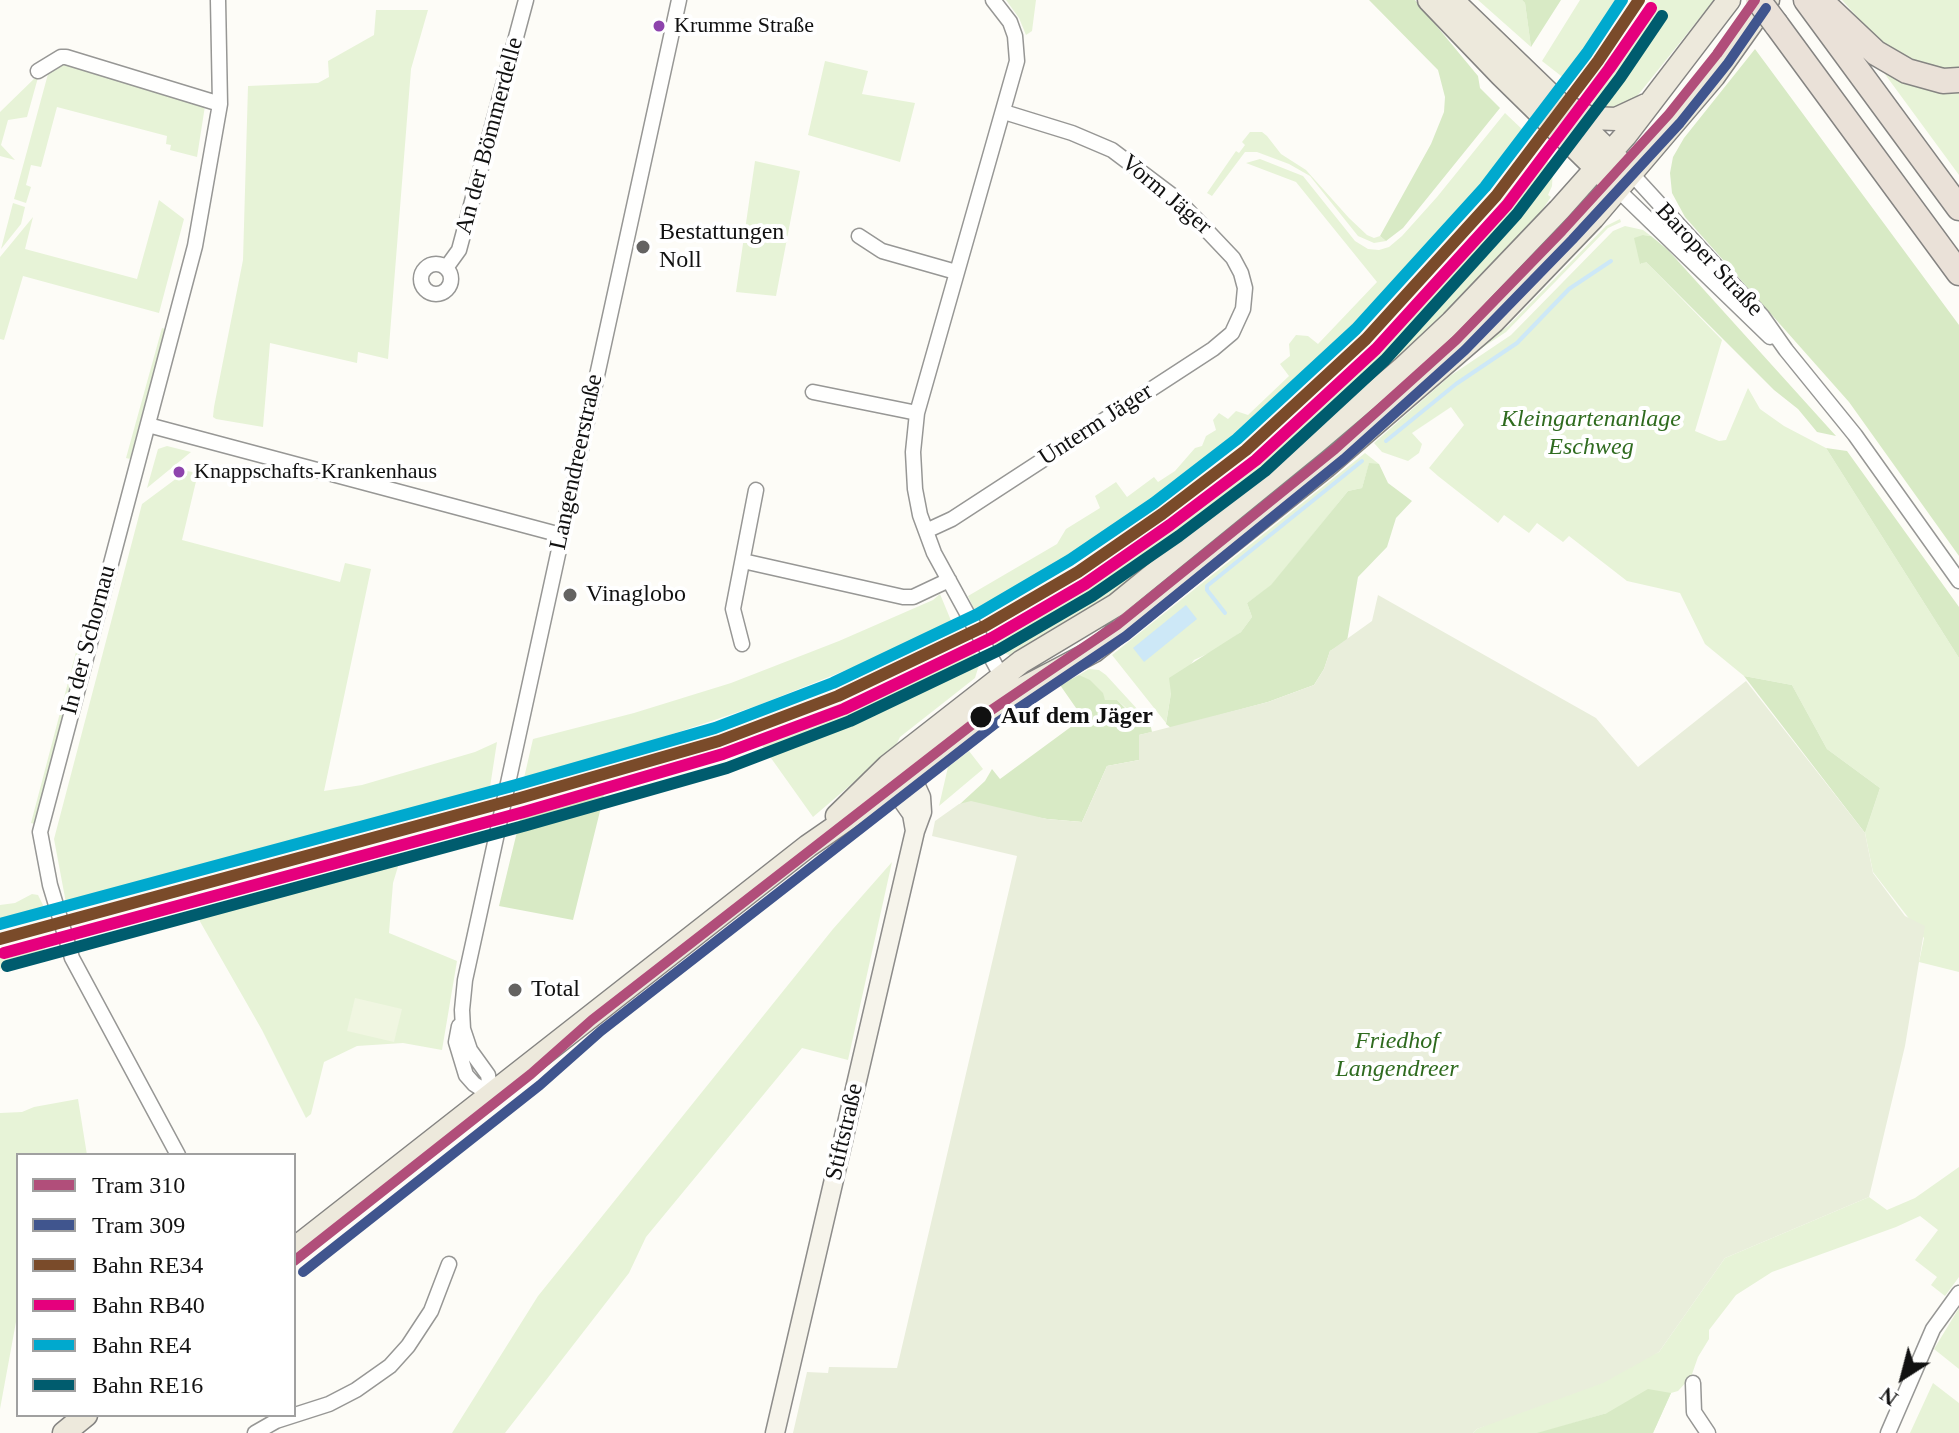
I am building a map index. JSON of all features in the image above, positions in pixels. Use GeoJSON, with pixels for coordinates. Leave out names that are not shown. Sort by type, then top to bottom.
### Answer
{"type":"FeatureCollection","features":[{"type":"Feature","properties":{"kind":"highway"},"geometry":{"type":"LineString","coordinates":[[1758,0],[1959,273]]}},
{"type":"Feature","properties":{"kind":"highway"},"geometry":{"type":"LineString","coordinates":[[1811,1],[1876,53],[1907,71],[1943,81],[1959,80]]}},
{"type":"Feature","properties":{"kind":"highway"},"geometry":{"type":"LineString","coordinates":[[1811,1],[1959,208]]}},
{"type":"Feature","properties":{"kind":"main road","name":"Baroper Straße"},"geometry":{"type":"LineString","coordinates":[[1429,0],[1593,148],[1624,181]]}},
{"type":"Feature","properties":{"kind":"main road","name":"Baroper Straße"},"geometry":{"type":"LineString","coordinates":[[1452,0],[1506,68]]}},
{"type":"Feature","properties":{"kind":"main road"},"geometry":{"type":"LineString","coordinates":[[1593,148],[1651,103],[1729,0]]}},
{"type":"Feature","properties":{"kind":"main road"},"geometry":{"type":"LineString","coordinates":[[296,1247],[808,846],[856,795],[897,775],[1007,686],[1094,651],[1325,467],[1493,322],[1593,218],[1714,76],[1768,0]]}},
{"type":"Feature","properties":{"kind":"main road"},"geometry":{"type":"LineString","coordinates":[[1007,686],[1021,662],[1116,605],[1315,443],[1452,322],[1559,210],[1593,148],[1626,116],[1651,103]]}},
{"type":"Feature","properties":{"kind":"main road","name":"Baroper Straße"},"geometry":{"type":"LineString","coordinates":[[1554,113],[1590,118],[1593,148]]}},
{"type":"Feature","properties":{"kind":"main road"},"geometry":{"type":"LineString","coordinates":[[64,1433],[84,1417]]}},
{"type":"Feature","properties":{"kind":"street","name":"In der Schornau"},"geometry":{"type":"LineString","coordinates":[[177,1153],[72,958],[40,840],[46,803],[195,246],[220,104],[218,0]]}},
{"type":"Feature","properties":{"kind":"street","name":"An der Bömmerdelle"},"geometry":{"type":"LineString","coordinates":[[446,268],[459,250],[526,0]]}},
{"type":"Feature","properties":{"kind":"street","name":"Langendreerstraße"},"geometry":{"type":"LineString","coordinates":[[491,1095],[488,1075],[470,1050],[462,1019],[465,980],[679,0]]}},
{"type":"Feature","properties":{"kind":"street"},"geometry":{"type":"LineString","coordinates":[[993,0],[1010,22],[1017,53],[1015,75],[917,413],[913,452],[915,489],[926,531],[1007,686]]}},
{"type":"Feature","properties":{"kind":"street"},"geometry":{"type":"LineString","coordinates":[[38,71],[66,57],[220,104]]}},
{"type":"Feature","properties":{"kind":"street","name":"Vorm Jäger"},"geometry":{"type":"LineString","coordinates":[[1004,112],[1072,133],[1112,150],[1137,167],[1188,209],[1222,244],[1241,273],[1245,300]]}},
{"type":"Feature","properties":{"kind":"street","name":"Baroper Straße"},"geometry":{"type":"LineString","coordinates":[[1624,181],[1755,323],[1786,350],[1855,435],[1959,581]]}},
{"type":"Feature","properties":{"kind":"street"},"geometry":{"type":"LineString","coordinates":[[859,236],[882,251],[956,272]]}},
{"type":"Feature","properties":{"kind":"street","name":"Unterm Jäger"},"geometry":{"type":"LineString","coordinates":[[926,531],[952,519],[1221,344],[1238,324],[1245,300]]}},
{"type":"Feature","properties":{"kind":"street"},"geometry":{"type":"LineString","coordinates":[[813,392],[917,413]]}},
{"type":"Feature","properties":{"kind":"street"},"geometry":{"type":"LineString","coordinates":[[148,425],[561,535]]}},
{"type":"Feature","properties":{"kind":"street"},"geometry":{"type":"LineString","coordinates":[[742,644],[732,614],[756,490]]}},
{"type":"Feature","properties":{"kind":"street"},"geometry":{"type":"LineString","coordinates":[[743,561],[903,597],[913,597],[949,580]]}},
{"type":"Feature","properties":{"kind":"street","name":"Stiftstraße"},"geometry":{"type":"LineString","coordinates":[[775,1433],[920,820],[922,801],[897,775]]}},
{"type":"Feature","properties":{"kind":"street"},"geometry":{"type":"LineString","coordinates":[[296,1416],[356,1390],[390,1366],[408,1346],[431,1311],[449,1264]]}},
{"type":"Feature","properties":{"kind":"street"},"geometry":{"type":"LineString","coordinates":[[1888,1433],[1923,1348],[1959,1293]]}},
{"type":"Feature","properties":{"kind":"street"},"geometry":{"type":"LineString","coordinates":[[1693,1383],[1694,1412],[1708,1433]]}},
{"type":"Feature","properties":{"kind":"street"},"geometry":{"type":"LineString","coordinates":[[255,1433],[277,1423]]}},
{"type":"Feature","properties":{"kind":"green space"},"geometry":{"type":"Polygon","coordinates":[[[1006,0],[1036,0],[1032,31],[1026,35],[1006,0]]]}},
{"type":"Feature","properties":{"kind":"green space"},"geometry":{"type":"Polygon","coordinates":[[[1369,0],[1415,0],[1478,76],[1480,88],[1500,108],[1403,228],[1386,241],[1380,236],[1431,144],[1444,112],[1445,97],[1438,70],[1369,0]]]}},
{"type":"Feature","properties":{"kind":"green space"},"geometry":{"type":"Polygon","coordinates":[[[1478,0],[1522,0],[1531,47],[1478,0]]]}},
{"type":"Feature","properties":{"kind":"green space"},"geometry":{"type":"Polygon","coordinates":[[[1522,0],[1561,0],[1531,47],[1525,3],[1522,0]]]}},
{"type":"Feature","properties":{"kind":"green space"},"geometry":{"type":"Polygon","coordinates":[[[1580,0],[1619,0],[1565,79],[1542,61],[1580,0]]]}},
{"type":"Feature","properties":{"kind":"green space"},"geometry":{"type":"Polygon","coordinates":[[[1651,0],[1714,0],[1634,100],[1608,109],[1589,103],[1581,96],[1651,0]]]}},
{"type":"Feature","properties":{"kind":"green space"},"geometry":{"type":"Polygon","coordinates":[[[1842,0],[1959,0],[1959,68],[1945,69],[1913,62],[1897,54],[1866,27],[1842,0]]]}},
{"type":"Feature","properties":{"kind":"green space"},"geometry":{"type":"Polygon","coordinates":[[[376,10],[428,10],[411,69],[388,359],[358,352],[357,363],[270,343],[263,427],[216,419],[213,417],[214,407],[243,260],[248,86],[318,83],[329,77],[328,61],[374,35],[376,10]]]}},
{"type":"Feature","properties":{"kind":"green space"},"geometry":{"type":"Polygon","coordinates":[[[1755,49],[1959,325],[1959,556],[1849,402],[1685,217],[1672,193],[1670,173],[1673,157],[1684,138],[1755,49]]]}},
{"type":"Feature","properties":{"kind":"green space"},"geometry":{"type":"Polygon","coordinates":[[[825,61],[868,71],[862,94],[915,103],[900,162],[808,135],[825,61]]]}},
{"type":"Feature","properties":{"kind":"green space"},"geometry":{"type":"Polygon","coordinates":[[[1876,62],[1959,85],[1959,175],[1876,62]]]}},
{"type":"Feature","properties":{"kind":"green space"},"geometry":{"type":"Polygon","coordinates":[[[67,63],[205,106],[197,157],[170,150],[171,145],[166,144],[167,136],[57,107],[41,167],[31,165],[26,185],[31,187],[26,203],[14,199],[48,74],[67,63]]]}},
{"type":"Feature","properties":{"kind":"green space"},"geometry":{"type":"Polygon","coordinates":[[[39,74],[27,117],[8,120],[1,145],[15,160],[0,156],[0,112],[39,74]]]}},
{"type":"Feature","properties":{"kind":"green space"},"geometry":{"type":"Polygon","coordinates":[[[1505,113],[1525,132],[1474,194],[1336,345],[1211,456],[1161,493],[1050,568],[975,611],[968,596],[1057,544],[1066,529],[1100,508],[1095,496],[1116,482],[1127,497],[1154,477],[1158,482],[1175,471],[1195,448],[1202,446],[1206,436],[1216,430],[1213,420],[1219,413],[1228,419],[1236,411],[1248,415],[1289,376],[1280,364],[1290,356],[1289,344],[1296,335],[1308,336],[1318,344],[1377,282],[1296,182],[1246,163],[1260,159],[1303,176],[1355,241],[1368,249],[1379,250],[1389,247],[1402,236],[1505,113]]]}},
{"type":"Feature","properties":{"kind":"green space"},"geometry":{"type":"Polygon","coordinates":[[[1250,132],[1262,132],[1267,136],[1281,154],[1306,170],[1367,235],[1374,238],[1380,236],[1386,241],[1374,243],[1358,236],[1310,176],[1257,152],[1245,152],[1212,196],[1207,193],[1236,151],[1239,153],[1245,145],[1242,142],[1250,132]]]}},
{"type":"Feature","properties":{"kind":"green space"},"geometry":{"type":"Polygon","coordinates":[[[1540,152],[1553,168],[1548,195],[1551,197],[1527,232],[1454,309],[1366,391],[1113,597],[1011,656],[997,650],[990,632],[1062,592],[1167,522],[1248,459],[1333,384],[1411,305],[1481,227],[1540,152]]]}},
{"type":"Feature","properties":{"kind":"green space"},"geometry":{"type":"Polygon","coordinates":[[[755,161],[800,171],[776,296],[736,292],[755,161]]]}},
{"type":"Feature","properties":{"kind":"green space"},"geometry":{"type":"Polygon","coordinates":[[[159,200],[184,219],[159,313],[23,276],[4,340],[0,339],[0,257],[33,217],[25,249],[137,279],[159,200]]]}},
{"type":"Feature","properties":{"kind":"green space"},"geometry":{"type":"Polygon","coordinates":[[[13,203],[25,207],[21,224],[1,249],[13,203]]]}},
{"type":"Feature","properties":{"kind":"green space"},"geometry":{"type":"Polygon","coordinates":[[[1620,219],[1621,222],[1608,228],[1506,332],[1441,375],[1446,368],[1508,326],[1606,226],[1620,219]]]}},
{"type":"Feature","properties":{"kind":"green space","name":"Kleingartenanlage Eschweg"},"geometry":{"type":"Polygon","coordinates":[[[1625,226],[1643,230],[1651,236],[1643,235],[1641,264],[1645,261],[1722,340],[1695,431],[1719,441],[1726,440],[1748,388],[1760,409],[1784,426],[1826,448],[1959,658],[1959,972],[1919,962],[1924,938],[1873,872],[1865,833],[1880,788],[1827,749],[1792,685],[1744,676],[1705,644],[1680,593],[1627,581],[1569,536],[1563,542],[1537,523],[1529,533],[1504,515],[1498,523],[1438,476],[1429,468],[1464,425],[1451,407],[1412,433],[1422,444],[1419,453],[1408,461],[1382,452],[1374,443],[1450,376],[1511,335],[1613,231],[1625,226]]]}},
{"type":"Feature","properties":{"kind":"green space"},"geometry":{"type":"Polygon","coordinates":[[[1651,236],[1668,250],[1836,436],[1817,432],[1798,409],[1774,390],[1646,262],[1640,264],[1634,238],[1651,236]]]}},
{"type":"Feature","properties":{"kind":"green space"},"geometry":{"type":"Polygon","coordinates":[[[162,328],[165,329],[130,459],[126,458],[162,328]]]}},
{"type":"Feature","properties":{"kind":"green space"},"geometry":{"type":"Polygon","coordinates":[[[167,446],[191,452],[147,488],[158,449],[167,446]]]}},
{"type":"Feature","properties":{"kind":"green space"},"geometry":{"type":"Polygon","coordinates":[[[1826,448],[1847,451],[1959,607],[1959,658],[1826,448]]]}},
{"type":"Feature","properties":{"kind":"green space"},"geometry":{"type":"Polygon","coordinates":[[[1365,453],[1379,464],[1369,464],[1362,488],[1348,491],[1271,586],[1247,603],[1252,617],[1241,632],[1218,649],[1194,660],[1171,693],[1166,723],[1112,655],[1365,453]]]}},
{"type":"Feature","properties":{"kind":"green space"},"geometry":{"type":"Polygon","coordinates":[[[1369,463],[1379,464],[1388,483],[1412,501],[1396,518],[1387,547],[1358,577],[1347,641],[1330,651],[1314,685],[1268,702],[1171,728],[1166,724],[1171,693],[1169,678],[1241,632],[1252,617],[1247,603],[1271,585],[1348,491],[1362,488],[1369,463]]]}},
{"type":"Feature","properties":{"kind":"green space"},"geometry":{"type":"Polygon","coordinates":[[[187,471],[198,473],[182,540],[340,582],[345,563],[371,569],[324,791],[362,785],[475,752],[497,742],[490,787],[66,903],[54,839],[142,504],[177,478],[180,480],[187,475],[187,471]]]}},
{"type":"Feature","properties":{"kind":"green space"},"geometry":{"type":"Polygon","coordinates":[[[940,594],[952,623],[896,650],[759,705],[643,744],[524,778],[533,739],[634,713],[731,683],[839,641],[933,600],[940,594]]]}},
{"type":"Feature","properties":{"kind":"green space","name":"Friedhof Langendreer"},"geometry":{"type":"Polygon","coordinates":[[[1378,595],[1596,718],[1638,767],[1746,681],[1865,833],[1873,873],[1905,916],[1925,926],[1905,1046],[1869,1197],[1725,1258],[1659,1352],[1603,1383],[1473,1433],[793,1433],[807,1372],[828,1373],[829,1367],[897,1368],[1017,856],[932,836],[935,821],[959,804],[971,801],[1047,819],[1082,822],[1107,766],[1139,760],[1139,735],[1268,702],[1314,685],[1330,651],[1372,621],[1378,595]]]}},
{"type":"Feature","properties":{"kind":"green space"},"geometry":{"type":"Polygon","coordinates":[[[81,633],[84,636],[35,824],[31,823],[81,633]]]}},
{"type":"Feature","properties":{"kind":"green space"},"geometry":{"type":"Polygon","coordinates":[[[972,642],[979,665],[975,678],[900,737],[895,747],[813,817],[756,737],[859,696],[972,642]]]}},
{"type":"Feature","properties":{"kind":"green space"},"geometry":{"type":"Polygon","coordinates":[[[1089,669],[1106,675],[1150,723],[1143,723],[1117,700],[1105,700],[1079,675],[1089,669]]]}},
{"type":"Feature","properties":{"kind":"green space"},"geometry":{"type":"Polygon","coordinates":[[[1079,675],[1090,680],[1103,693],[1105,700],[1117,700],[1125,708],[1134,708],[1143,723],[1150,723],[1152,732],[1139,735],[1139,760],[1107,766],[1082,822],[960,804],[985,781],[992,769],[1000,779],[1083,718],[1060,685],[1079,675]]]}},
{"type":"Feature","properties":{"kind":"green space"},"geometry":{"type":"Polygon","coordinates":[[[1744,676],[1792,685],[1827,749],[1880,788],[1865,833],[1744,676]]]}},
{"type":"Feature","properties":{"kind":"green space"},"geometry":{"type":"Polygon","coordinates":[[[969,751],[983,769],[939,806],[948,767],[969,751]]]}},
{"type":"Feature","properties":{"kind":"green space"},"geometry":{"type":"Polygon","coordinates":[[[632,777],[604,795],[573,920],[499,906],[523,807],[632,777]]]}},
{"type":"Feature","properties":{"kind":"green space"},"geometry":{"type":"Polygon","coordinates":[[[396,854],[400,860],[393,883],[389,933],[457,961],[442,1050],[403,1043],[357,1046],[324,1062],[311,1114],[306,1118],[262,1030],[194,911],[396,854]]]}},
{"type":"Feature","properties":{"kind":"green space"},"geometry":{"type":"Polygon","coordinates":[[[892,862],[848,1060],[802,1048],[646,1237],[629,1273],[505,1433],[452,1433],[538,1296],[833,929],[892,862]]]}},
{"type":"Feature","properties":{"kind":"green space"},"geometry":{"type":"Polygon","coordinates":[[[32,894],[38,895],[45,909],[0,921],[0,905],[15,903],[32,894]]]}},
{"type":"Feature","properties":{"kind":"green space"},"geometry":{"type":"Polygon","coordinates":[[[39,939],[51,959],[0,969],[0,949],[39,939]]]}},
{"type":"Feature","properties":{"kind":"green space"},"geometry":{"type":"Polygon","coordinates":[[[355,998],[402,1009],[394,1042],[347,1031],[355,998]]]}},
{"type":"Feature","properties":{"kind":"green space"},"geometry":{"type":"Polygon","coordinates":[[[78,1099],[87,1153],[16,1153],[16,1322],[0,1409],[0,1113],[22,1112],[78,1099]]]}},
{"type":"Feature","properties":{"kind":"green space"},"geometry":{"type":"Polygon","coordinates":[[[1959,1167],[1959,1277],[1945,1296],[1931,1285],[1937,1277],[1915,1260],[1938,1230],[1920,1216],[1772,1272],[1736,1295],[1709,1330],[1709,1339],[1691,1377],[1678,1391],[1671,1393],[1653,1433],[1607,1413],[1540,1433],[1473,1433],[1659,1352],[1725,1258],[1869,1197],[1887,1210],[1915,1198],[1959,1167]]]}},
{"type":"Feature","properties":{"kind":"green space"},"geometry":{"type":"Polygon","coordinates":[[[1959,1308],[1959,1369],[1934,1349],[1959,1308]]]}},
{"type":"Feature","properties":{"kind":"green space"},"geometry":{"type":"Polygon","coordinates":[[[1933,1383],[1959,1403],[1959,1433],[1910,1433],[1933,1383]]]}},
{"type":"Feature","properties":{"kind":"green space"},"geometry":{"type":"Polygon","coordinates":[[[1648,1389],[1671,1393],[1653,1433],[1537,1433],[1607,1413],[1648,1389]]]}},
{"type":"Feature","properties":{"kind":"water"},"geometry":{"type":"Polygon","coordinates":[[[1186,605],[1197,619],[1144,662],[1133,648],[1186,605]]]}},
{"type":"Feature","properties":{"kind":"waterway"},"geometry":{"type":"LineString","coordinates":[[1386,441],[1456,384],[1517,343],[1569,289],[1611,261]]}},
{"type":"Feature","properties":{"kind":"waterway"},"geometry":{"type":"LineString","coordinates":[[1225,613],[1207,586],[1362,461]]}},
{"type":"Feature","properties":{"kind":"tram line","name":"310"},"geometry":{"type":"LineString","coordinates":[[296,1259],[531,1074],[592,1020],[987,713],[1117,625],[1335,449],[1456,340],[1562,231],[1669,114],[1755,0]]}},
{"type":"Feature","properties":{"kind":"tram line","name":"309"},"geometry":{"type":"LineString","coordinates":[[303,1272],[540,1085],[601,1031],[995,724],[1126,636],[1344,459],[1465,350],[1572,240],[1680,123],[1728,63],[1766,8]]}},
{"type":"Feature","properties":{"kind":"rail line","name":"RE4"},"geometry":{"type":"LineString","coordinates":[[0,924],[715,728],[833,683],[978,614],[1070,560],[1154,503],[1237,439],[1356,329],[1485,187],[1587,53],[1622,0]]}},
{"type":"Feature","properties":{"kind":"rail line","name":"RE34"},"geometry":{"type":"LineString","coordinates":[[0,939],[719,741],[838,696],[985,626],[1078,572],[1162,514],[1246,450],[1366,339],[1496,196],[1598,61],[1639,0]]}},
{"type":"Feature","properties":{"kind":"rail line","name":"RB40"},"geometry":{"type":"LineString","coordinates":[[4,953],[524,812],[723,754],[844,709],[992,638],[1085,584],[1170,525],[1256,460],[1376,349],[1507,205],[1651,8]]}},
{"type":"Feature","properties":{"kind":"rail line","name":"RE16"},"geometry":{"type":"LineString","coordinates":[[7,966],[727,768],[850,721],[999,650],[1092,596],[1179,536],[1265,471],[1385,360],[1517,214],[1620,78],[1662,16]]}},
{"type":"Feature","properties":{"kind":"place","name":"Krumme Straße"},"geometry":{"type":"Point","coordinates":[659,26]}},
{"type":"Feature","properties":{"kind":"place","name":"Bestattungen Noll"},"geometry":{"type":"Point","coordinates":[643,247]}},
{"type":"Feature","properties":{"kind":"place","name":"Knappschafts-Krankenhaus"},"geometry":{"type":"Point","coordinates":[179,472]}},
{"type":"Feature","properties":{"kind":"place","name":"Vinaglobo"},"geometry":{"type":"Point","coordinates":[570,595]}},
{"type":"Feature","properties":{"kind":"place","name":"Auf dem Jäger"},"geometry":{"type":"Point","coordinates":[981,717]}},
{"type":"Feature","properties":{"kind":"place","name":"Total"},"geometry":{"type":"Point","coordinates":[515,990]}}]}
